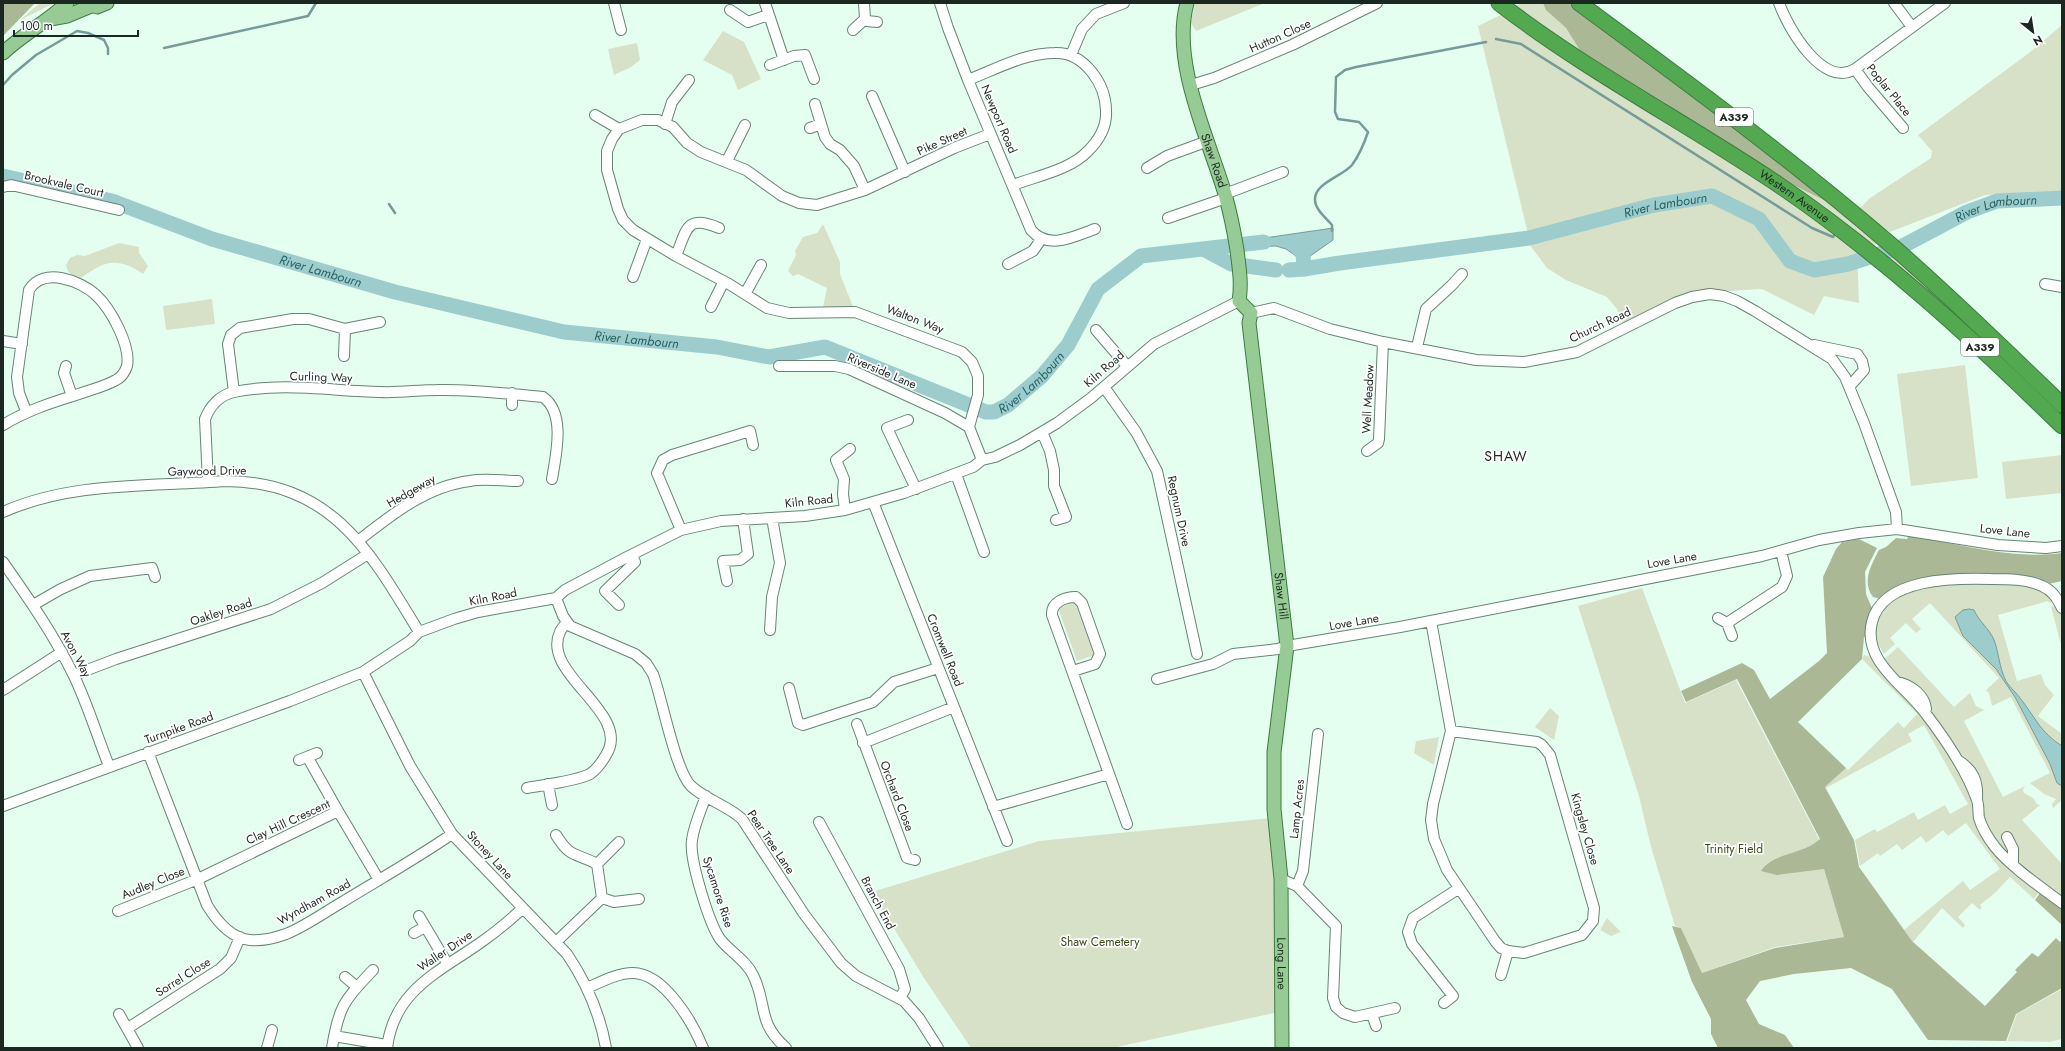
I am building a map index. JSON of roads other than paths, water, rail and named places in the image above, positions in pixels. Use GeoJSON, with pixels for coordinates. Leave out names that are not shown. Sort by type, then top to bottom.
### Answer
{"type":"FeatureCollection","features":[{"type":"Feature","properties":{"kind":"highway","name":"Western Avenue"},"geometry":{"type":"LineString","coordinates":[[1500,3],[1615,82],[1778,185],[1868,250],[1970,338],[2062,426]]}},
{"type":"Feature","properties":{"kind":"highway","name":"Western Avenue"},"geometry":{"type":"LineString","coordinates":[[1579,3],[1724,109],[1883,238],[2062,405]]}},
{"type":"Feature","properties":{"kind":"main road"},"geometry":{"type":"LineString","coordinates":[[3,53],[28,32],[50,19],[67,3]]}},
{"type":"Feature","properties":{"kind":"main road"},"geometry":{"type":"LineString","coordinates":[[50,19],[67,16],[88,5],[97,7],[107,3]]}},
{"type":"Feature","properties":{"kind":"main road","name":"Shaw Road"},"geometry":{"type":"LineString","coordinates":[[1186,3],[1183,23],[1183,49],[1191,85],[1226,196],[1240,274],[1241,291],[1238,301]]}},
{"type":"Feature","properties":{"kind":"main road"},"geometry":{"type":"LineString","coordinates":[[1238,301],[1251,314]]}},
{"type":"Feature","properties":{"kind":"main road","name":"Shaw Hill"},"geometry":{"type":"LineString","coordinates":[[1251,314],[1249,323],[1286,646],[1274,752],[1274,809],[1281,879]]}},
{"type":"Feature","properties":{"kind":"main road","name":"Long Lane"},"geometry":{"type":"LineString","coordinates":[[1281,879],[1282,1048]]}},
{"type":"Feature","properties":{"kind":"street"},"geometry":{"type":"LineString","coordinates":[[614,3],[621,30]]}},
{"type":"Feature","properties":{"kind":"street"},"geometry":{"type":"LineString","coordinates":[[765,3],[784,60]]}},
{"type":"Feature","properties":{"kind":"street"},"geometry":{"type":"LineString","coordinates":[[864,3],[865,19]]}},
{"type":"Feature","properties":{"kind":"street","name":"Newport Road"},"geometry":{"type":"LineString","coordinates":[[940,3],[968,80],[1031,230],[1042,238]]}},
{"type":"Feature","properties":{"kind":"street"},"geometry":{"type":"LineString","coordinates":[[1071,55],[1082,29],[1096,14],[1124,3]]}},
{"type":"Feature","properties":{"kind":"street","name":"Hutton Close"},"geometry":{"type":"LineString","coordinates":[[1191,85],[1214,78],[1292,45],[1377,3]]}},
{"type":"Feature","properties":{"kind":"street"},"geometry":{"type":"LineString","coordinates":[[1779,3],[1790,26],[1808,52],[1823,66],[1837,74],[1843,74],[1855,69],[1945,3]]}},
{"type":"Feature","properties":{"kind":"street"},"geometry":{"type":"LineString","coordinates":[[1894,3],[1912,27]]}},
{"type":"Feature","properties":{"kind":"street"},"geometry":{"type":"LineString","coordinates":[[730,10],[748,22],[768,15]]}},
{"type":"Feature","properties":{"kind":"street"},"geometry":{"type":"LineString","coordinates":[[865,19],[867,21],[877,22]]}},
{"type":"Feature","properties":{"kind":"street"},"geometry":{"type":"LineString","coordinates":[[853,30],[865,19]]}},
{"type":"Feature","properties":{"kind":"street"},"geometry":{"type":"LineString","coordinates":[[968,80],[1027,57],[1055,53],[1071,55],[1079,59],[1091,71],[1102,91],[1106,111],[1104,125],[1098,140],[1086,153],[1073,163],[1013,185]]}},
{"type":"Feature","properties":{"kind":"street"},"geometry":{"type":"LineString","coordinates":[[770,65],[805,55],[814,79]]}},
{"type":"Feature","properties":{"kind":"street","name":"Poplar Place"},"geometry":{"type":"LineString","coordinates":[[1855,69],[1868,87],[1903,128]]}},
{"type":"Feature","properties":{"kind":"street"},"geometry":{"type":"LineString","coordinates":[[665,124],[672,102],[689,80]]}},
{"type":"Feature","properties":{"kind":"street"},"geometry":{"type":"LineString","coordinates":[[872,96],[905,172]]}},
{"type":"Feature","properties":{"kind":"street"},"geometry":{"type":"LineString","coordinates":[[595,115],[619,128],[642,120],[658,120],[672,127],[687,143],[701,152],[727,161],[746,170],[782,196],[799,203],[817,204],[865,190],[854,166],[840,150],[830,144],[821,124],[816,104]]}},
{"type":"Feature","properties":{"kind":"street"},"geometry":{"type":"LineString","coordinates":[[810,128],[821,124]]}},
{"type":"Feature","properties":{"kind":"street"},"geometry":{"type":"LineString","coordinates":[[727,161],[745,125]]}},
{"type":"Feature","properties":{"kind":"street","name":"Walton Way"},"geometry":{"type":"LineString","coordinates":[[619,128],[612,138],[607,151],[606,170],[618,209],[623,220],[633,230],[676,256],[724,281],[767,308],[779,312],[843,311],[862,313],[903,330],[956,348],[969,358],[977,371],[979,386],[970,424]]}},
{"type":"Feature","properties":{"kind":"street","name":"Pike Street"},"geometry":{"type":"LineString","coordinates":[[865,190],[954,148],[990,134]]}},
{"type":"Feature","properties":{"kind":"street"},"geometry":{"type":"LineString","coordinates":[[1146,168],[1167,156],[1208,141]]}},
{"type":"Feature","properties":{"kind":"street"},"geometry":{"type":"LineString","coordinates":[[1168,218],[1283,172]]}},
{"type":"Feature","properties":{"kind":"street","name":"Brookvale Court"},"geometry":{"type":"LineString","coordinates":[[3,187],[11,185],[119,210]]}},
{"type":"Feature","properties":{"kind":"street"},"geometry":{"type":"LineString","coordinates":[[676,256],[688,228],[695,223],[704,222],[720,228]]}},
{"type":"Feature","properties":{"kind":"street"},"geometry":{"type":"LineString","coordinates":[[1008,264],[1022,262],[1038,248],[1042,238],[1062,241],[1095,229]]}},
{"type":"Feature","properties":{"kind":"street"},"geometry":{"type":"LineString","coordinates":[[633,277],[648,239]]}},
{"type":"Feature","properties":{"kind":"street"},"geometry":{"type":"LineString","coordinates":[[745,294],[761,265]]}},
{"type":"Feature","properties":{"kind":"street"},"geometry":{"type":"LineString","coordinates":[[1417,347],[1426,309],[1462,274]]}},
{"type":"Feature","properties":{"kind":"street"},"geometry":{"type":"LineString","coordinates":[[3,424],[26,411],[110,383],[123,375],[128,358],[117,325],[104,304],[88,288],[60,278],[49,277],[35,282],[29,290],[17,385],[26,411]]}},
{"type":"Feature","properties":{"kind":"street"},"geometry":{"type":"LineString","coordinates":[[711,307],[724,281]]}},
{"type":"Feature","properties":{"kind":"street"},"geometry":{"type":"LineString","coordinates":[[2045,284],[2062,287]]}},
{"type":"Feature","properties":{"kind":"street","name":"Church Road"},"geometry":{"type":"LineString","coordinates":[[1251,314],[1274,308],[1330,329],[1383,342],[1483,360],[1524,362],[1577,352],[1675,303],[1710,294],[1737,301],[1832,359],[1845,377],[1864,423],[1896,512],[1897,529]]}},
{"type":"Feature","properties":{"kind":"street","name":"Kiln Road"},"geometry":{"type":"LineString","coordinates":[[362,672],[410,641],[419,632],[478,612],[556,598],[566,590],[681,530],[707,523],[743,519],[818,515],[845,510],[916,489],[973,467],[982,460],[995,457],[1042,432],[1069,415],[1154,344],[1238,301]]}},
{"type":"Feature","properties":{"kind":"street"},"geometry":{"type":"LineString","coordinates":[[234,392],[228,344],[231,335],[240,328],[272,321],[301,319],[309,319],[345,329],[380,322]]}},
{"type":"Feature","properties":{"kind":"street"},"geometry":{"type":"LineString","coordinates":[[344,356],[345,329]]}},
{"type":"Feature","properties":{"kind":"street"},"geometry":{"type":"LineString","coordinates":[[1096,330],[1127,366]]}},
{"type":"Feature","properties":{"kind":"street"},"geometry":{"type":"LineString","coordinates":[[3,341],[22,344]]}},
{"type":"Feature","properties":{"kind":"street","name":"Well Meadow"},"geometry":{"type":"LineString","coordinates":[[1367,451],[1378,443],[1379,439],[1383,342]]}},
{"type":"Feature","properties":{"kind":"street","name":"Church Road"},"geometry":{"type":"LineString","coordinates":[[1806,344],[1857,354],[1862,361],[1864,370],[1849,387]]}},
{"type":"Feature","properties":{"kind":"street"},"geometry":{"type":"LineString","coordinates":[[66,366],[64,373],[72,396]]}},
{"type":"Feature","properties":{"kind":"street","name":"Riverside Lane"},"geometry":{"type":"LineString","coordinates":[[779,366],[835,366],[849,369],[970,424]]}},
{"type":"Feature","properties":{"kind":"street","name":"Regnum Drive"},"geometry":{"type":"LineString","coordinates":[[1104,387],[1136,432],[1157,472],[1197,654]]}},
{"type":"Feature","properties":{"kind":"street","name":"Curling Way"},"geometry":{"type":"LineString","coordinates":[[208,482],[205,419],[209,410],[216,402],[224,395],[234,392],[291,388],[384,392],[437,390],[512,393],[543,397],[550,402],[555,410],[558,426],[558,469],[552,479]]}},
{"type":"Feature","properties":{"kind":"street"},"geometry":{"type":"LineString","coordinates":[[512,393],[512,405]]}},
{"type":"Feature","properties":{"kind":"street"},"geometry":{"type":"LineString","coordinates":[[908,420],[887,428],[916,489]]}},
{"type":"Feature","properties":{"kind":"street"},"geometry":{"type":"LineString","coordinates":[[970,424],[982,460]]}},
{"type":"Feature","properties":{"kind":"street"},"geometry":{"type":"LineString","coordinates":[[681,530],[657,472],[663,460],[672,454],[750,432],[753,445]]}},
{"type":"Feature","properties":{"kind":"street"},"geometry":{"type":"LineString","coordinates":[[1042,432],[1050,451],[1054,470],[1049,487],[1066,517],[1056,520]]}},
{"type":"Feature","properties":{"kind":"street"},"geometry":{"type":"LineString","coordinates":[[845,510],[843,494],[844,480],[836,460],[850,449]]}},
{"type":"Feature","properties":{"kind":"street"},"geometry":{"type":"LineString","coordinates":[[956,474],[984,552]]}},
{"type":"Feature","properties":{"kind":"street","name":"Hedgeway"},"geometry":{"type":"LineString","coordinates":[[358,541],[379,524],[439,487],[470,480],[506,486],[518,482]]}},
{"type":"Feature","properties":{"kind":"street","name":"Gaywood Drive"},"geometry":{"type":"LineString","coordinates":[[3,512],[48,497],[83,490],[242,481],[288,490],[322,508],[343,524],[368,554],[419,632]]}},
{"type":"Feature","properties":{"kind":"street","name":"Cromwell Road"},"geometry":{"type":"LineString","coordinates":[[873,502],[1007,841]]}},
{"type":"Feature","properties":{"kind":"street"},"geometry":{"type":"LineString","coordinates":[[770,630],[772,597],[780,563],[772,518]]}},
{"type":"Feature","properties":{"kind":"street"},"geometry":{"type":"LineString","coordinates":[[727,581],[723,561],[740,560],[748,554],[743,519]]}},
{"type":"Feature","properties":{"kind":"street","name":"Love Lane"},"geometry":{"type":"LineString","coordinates":[[1157,678],[1213,664],[1233,654],[1278,650],[1286,646],[1431,621],[1720,564],[1781,551],[1819,540],[1897,529],[1998,545],[2046,548],[2062,546]]}},
{"type":"Feature","properties":{"kind":"street"},"geometry":{"type":"LineString","coordinates":[[1732,636],[1723,620],[1782,587],[1787,576],[1781,551]]}},
{"type":"Feature","properties":{"kind":"street","name":"Oakley Road"},"geometry":{"type":"LineString","coordinates":[[74,675],[116,659],[271,609],[322,583],[368,554]]}},
{"type":"Feature","properties":{"kind":"street"},"geometry":{"type":"LineString","coordinates":[[619,605],[605,591],[635,562],[632,555]]}},
{"type":"Feature","properties":{"kind":"street","name":"Avon Way"},"geometry":{"type":"LineString","coordinates":[[3,562],[33,605],[62,652],[74,675],[109,766]]}},
{"type":"Feature","properties":{"kind":"street"},"geometry":{"type":"LineString","coordinates":[[33,605],[61,589],[90,576],[152,568],[154,577]]}},
{"type":"Feature","properties":{"kind":"street"},"geometry":{"type":"LineString","coordinates":[[2062,608],[2053,593],[2043,586],[2018,581],[1946,579],[1924,583],[1902,590],[1889,598],[1879,608],[1872,621],[1871,636],[1879,661],[1926,713],[1957,760],[1977,800],[1984,831],[1995,847],[2062,903]]}},
{"type":"Feature","properties":{"kind":"street"},"geometry":{"type":"LineString","coordinates":[[1073,671],[1095,664],[1100,654],[1082,603],[1076,597],[1071,597],[1056,603],[1052,610],[1108,774],[1126,824]]}},
{"type":"Feature","properties":{"kind":"street"},"geometry":{"type":"LineString","coordinates":[[527,788],[590,774],[609,751],[611,734],[602,715],[562,663],[558,650],[559,633],[567,622],[556,598]]}},
{"type":"Feature","properties":{"kind":"street"},"geometry":{"type":"LineString","coordinates":[[1431,621],[1451,731],[1433,804],[1431,820],[1438,852],[1458,889],[1495,941],[1501,948],[1508,951],[1501,975]]}},
{"type":"Feature","properties":{"kind":"street","name":"Pear Tree Lane"},"geometry":{"type":"LineString","coordinates":[[567,622],[575,629],[634,654],[650,668],[657,684],[684,777],[690,785],[706,796],[726,806],[742,819],[800,908],[841,963],[856,976],[900,998],[910,1005],[938,1048]]}},
{"type":"Feature","properties":{"kind":"street"},"geometry":{"type":"LineString","coordinates":[[3,690],[62,652]]}},
{"type":"Feature","properties":{"kind":"street"},"geometry":{"type":"LineString","coordinates":[[789,688],[798,723],[803,725],[873,702],[894,682],[938,668]]}},
{"type":"Feature","properties":{"kind":"street","name":"Turnpike Road"},"geometry":{"type":"LineString","coordinates":[[3,806],[290,701],[362,672]]}},
{"type":"Feature","properties":{"kind":"street","name":"Stoney Lane"},"geometry":{"type":"LineString","coordinates":[[362,672],[410,766],[452,834],[556,942],[571,959],[581,974],[587,988],[606,1048]]}},
{"type":"Feature","properties":{"kind":"street"},"geometry":{"type":"LineString","coordinates":[[863,743],[954,707]]}},
{"type":"Feature","properties":{"kind":"street","name":"Orchard Close"},"geometry":{"type":"LineString","coordinates":[[857,724],[908,861]]}},
{"type":"Feature","properties":{"kind":"street","name":"Kingsley Close"},"geometry":{"type":"LineString","coordinates":[[1451,731],[1528,740],[1537,742],[1545,748],[1550,755],[1594,908],[1594,921],[1582,934],[1524,953],[1508,951]]}},
{"type":"Feature","properties":{"kind":"street","name":"Lamp Acres"},"geometry":{"type":"LineString","coordinates":[[1297,886],[1304,871],[1318,734]]}},
{"type":"Feature","properties":{"kind":"street","name":"Wyndham Road"},"geometry":{"type":"LineString","coordinates":[[148,752],[207,905],[214,917],[223,927],[248,940],[262,940],[286,934],[406,865],[452,834]]}},
{"type":"Feature","properties":{"kind":"street"},"geometry":{"type":"LineString","coordinates":[[308,757],[338,811]]}},
{"type":"Feature","properties":{"kind":"street"},"geometry":{"type":"LineString","coordinates":[[993,807],[1108,774]]}},
{"type":"Feature","properties":{"kind":"street"},"geometry":{"type":"LineString","coordinates":[[548,784],[552,805]]}},
{"type":"Feature","properties":{"kind":"street","name":"Sycamore Rise"},"geometry":{"type":"LineString","coordinates":[[706,796],[694,831],[691,849],[692,859],[708,910],[720,938],[752,973],[764,1018],[772,1033],[786,1048]]}},
{"type":"Feature","properties":{"kind":"street","name":"Clay Hill Crescent"},"geometry":{"type":"LineString","coordinates":[[198,879],[338,811],[379,880]]}},
{"type":"Feature","properties":{"kind":"street","name":"Branch End"},"geometry":{"type":"LineString","coordinates":[[819,822],[899,969],[905,989],[900,998]]}},
{"type":"Feature","properties":{"kind":"street"},"geometry":{"type":"LineString","coordinates":[[556,835],[565,849],[570,853],[597,864]]}},
{"type":"Feature","properties":{"kind":"street"},"geometry":{"type":"LineString","coordinates":[[2007,837],[2013,850],[2013,863]]}},
{"type":"Feature","properties":{"kind":"street"},"geometry":{"type":"LineString","coordinates":[[597,864],[620,842]]}},
{"type":"Feature","properties":{"kind":"street"},"geometry":{"type":"LineString","coordinates":[[597,864],[602,898]]}},
{"type":"Feature","properties":{"kind":"street","name":"Audley Close"},"geometry":{"type":"LineString","coordinates":[[118,911],[198,879]]}},
{"type":"Feature","properties":{"kind":"street"},"geometry":{"type":"LineString","coordinates":[[1281,879],[1297,886],[1336,926],[1334,1003],[1339,1010],[1349,1016],[1361,1017],[1395,1008]]}},
{"type":"Feature","properties":{"kind":"street"},"geometry":{"type":"LineString","coordinates":[[1444,1003],[1453,996],[1412,944],[1408,932],[1413,918],[1458,889]]}},
{"type":"Feature","properties":{"kind":"street"},"geometry":{"type":"LineString","coordinates":[[602,898],[614,902],[639,898]]}},
{"type":"Feature","properties":{"kind":"street"},"geometry":{"type":"LineString","coordinates":[[556,942],[602,898]]}},
{"type":"Feature","properties":{"kind":"street","name":"Waller Drive"},"geometry":{"type":"LineString","coordinates":[[387,1047],[392,1028],[404,1001],[425,979],[479,944],[523,908]]}},
{"type":"Feature","properties":{"kind":"street"},"geometry":{"type":"LineString","coordinates":[[420,916],[448,963]]}},
{"type":"Feature","properties":{"kind":"street"},"geometry":{"type":"LineString","coordinates":[[414,933],[425,926]]}},
{"type":"Feature","properties":{"kind":"street","name":"Sorrel Close"},"geometry":{"type":"LineString","coordinates":[[128,1028],[220,969],[231,958],[240,937]]}},
{"type":"Feature","properties":{"kind":"street"},"geometry":{"type":"LineString","coordinates":[[332,1048],[341,1007],[373,970]]}},
{"type":"Feature","properties":{"kind":"street"},"geometry":{"type":"LineString","coordinates":[[587,988],[612,977],[633,973],[649,976],[657,981],[670,994],[697,1032],[703,1048]]}},
{"type":"Feature","properties":{"kind":"street"},"geometry":{"type":"LineString","coordinates":[[345,976],[357,987]]}},
{"type":"Feature","properties":{"kind":"street"},"geometry":{"type":"LineString","coordinates":[[119,1014],[138,1048]]}},
{"type":"Feature","properties":{"kind":"street"},"geometry":{"type":"LineString","coordinates":[[1372,1014],[1376,1026]]}},
{"type":"Feature","properties":{"kind":"street"},"geometry":{"type":"LineString","coordinates":[[267,1048],[272,1030]]}},
{"type":"Feature","properties":{"kind":"street"},"geometry":{"type":"LineString","coordinates":[[334,1036],[387,1047]]}},
{"type":"Feature","properties":{"kind":"water"},"geometry":{"type":"Polygon","coordinates":[[[1333,228],[1333,240],[1303,261],[1286,249],[1276,246],[1245,247],[1244,241],[1333,228]]]}},
{"type":"Feature","properties":{"kind":"water"},"geometry":{"type":"Polygon","coordinates":[[[1963,610],[1974,610],[1992,636],[1996,645],[2003,674],[2008,684],[2043,730],[2054,741],[2062,746],[2062,786],[2057,783],[2050,764],[2015,697],[1996,669],[1963,636],[1955,617],[1963,610]]]}},
{"type":"Feature","properties":{"kind":"waterway"},"geometry":{"type":"LineString","coordinates":[[164,48],[308,16],[316,3]]}},
{"type":"Feature","properties":{"kind":"waterway"},"geometry":{"type":"LineString","coordinates":[[3,85],[12,75],[36,55],[77,31],[88,33],[104,40],[108,48],[108,54]]}},
{"type":"Feature","properties":{"kind":"waterway"},"geometry":{"type":"LineString","coordinates":[[1496,39],[1521,44],[1812,228],[1833,237],[1835,234]]}},
{"type":"Feature","properties":{"kind":"waterway"},"geometry":{"type":"LineString","coordinates":[[1332,231],[1332,225],[1321,213],[1315,203],[1316,194],[1324,184],[1352,165],[1362,149],[1368,132],[1359,122],[1338,119],[1335,112],[1336,77],[1345,70],[1356,67],[1486,42]]}},
{"type":"Feature","properties":{"kind":"waterway","name":"River Lambourn"},"geometry":{"type":"LineString","coordinates":[[3,176],[112,201],[212,239],[395,292],[564,332],[717,347],[769,357],[825,347],[986,412],[994,412],[1008,405],[1042,376],[1068,345],[1098,289],[1141,256],[1264,242]]}},
{"type":"Feature","properties":{"kind":"waterway","name":"River Lambourn"},"geometry":{"type":"LineString","coordinates":[[1294,244],[1303,254],[1304,269],[1529,238],[1654,205],[1712,196],[1759,219],[1790,261],[1814,270],[1848,264],[1901,247],[1967,212],[1997,201],[2062,198]]}},
{"type":"Feature","properties":{"kind":"waterway"},"geometry":{"type":"LineString","coordinates":[[389,204],[395,213]]}},
{"type":"Feature","properties":{"kind":"waterway","name":"River Lambourn"},"geometry":{"type":"LineString","coordinates":[[1205,250],[1231,264],[1276,270]]}},
{"type":"Feature","properties":{"kind":"waterway","name":"River Lambourn"},"geometry":{"type":"LineString","coordinates":[[1289,270],[1304,269]]}},
{"type":"Feature","properties":{"kind":"district","name":"SHAW"},"geometry":{"type":"Point","coordinates":[1506,456]}},
{"type":"Feature","properties":{"kind":"park label","name":"Trinity Field"},"geometry":{"type":"Point","coordinates":[1734,849]}},
{"type":"Feature","properties":{"kind":"park label","name":"Shaw Cemetery"},"geometry":{"type":"Point","coordinates":[1100,942]}}]}
